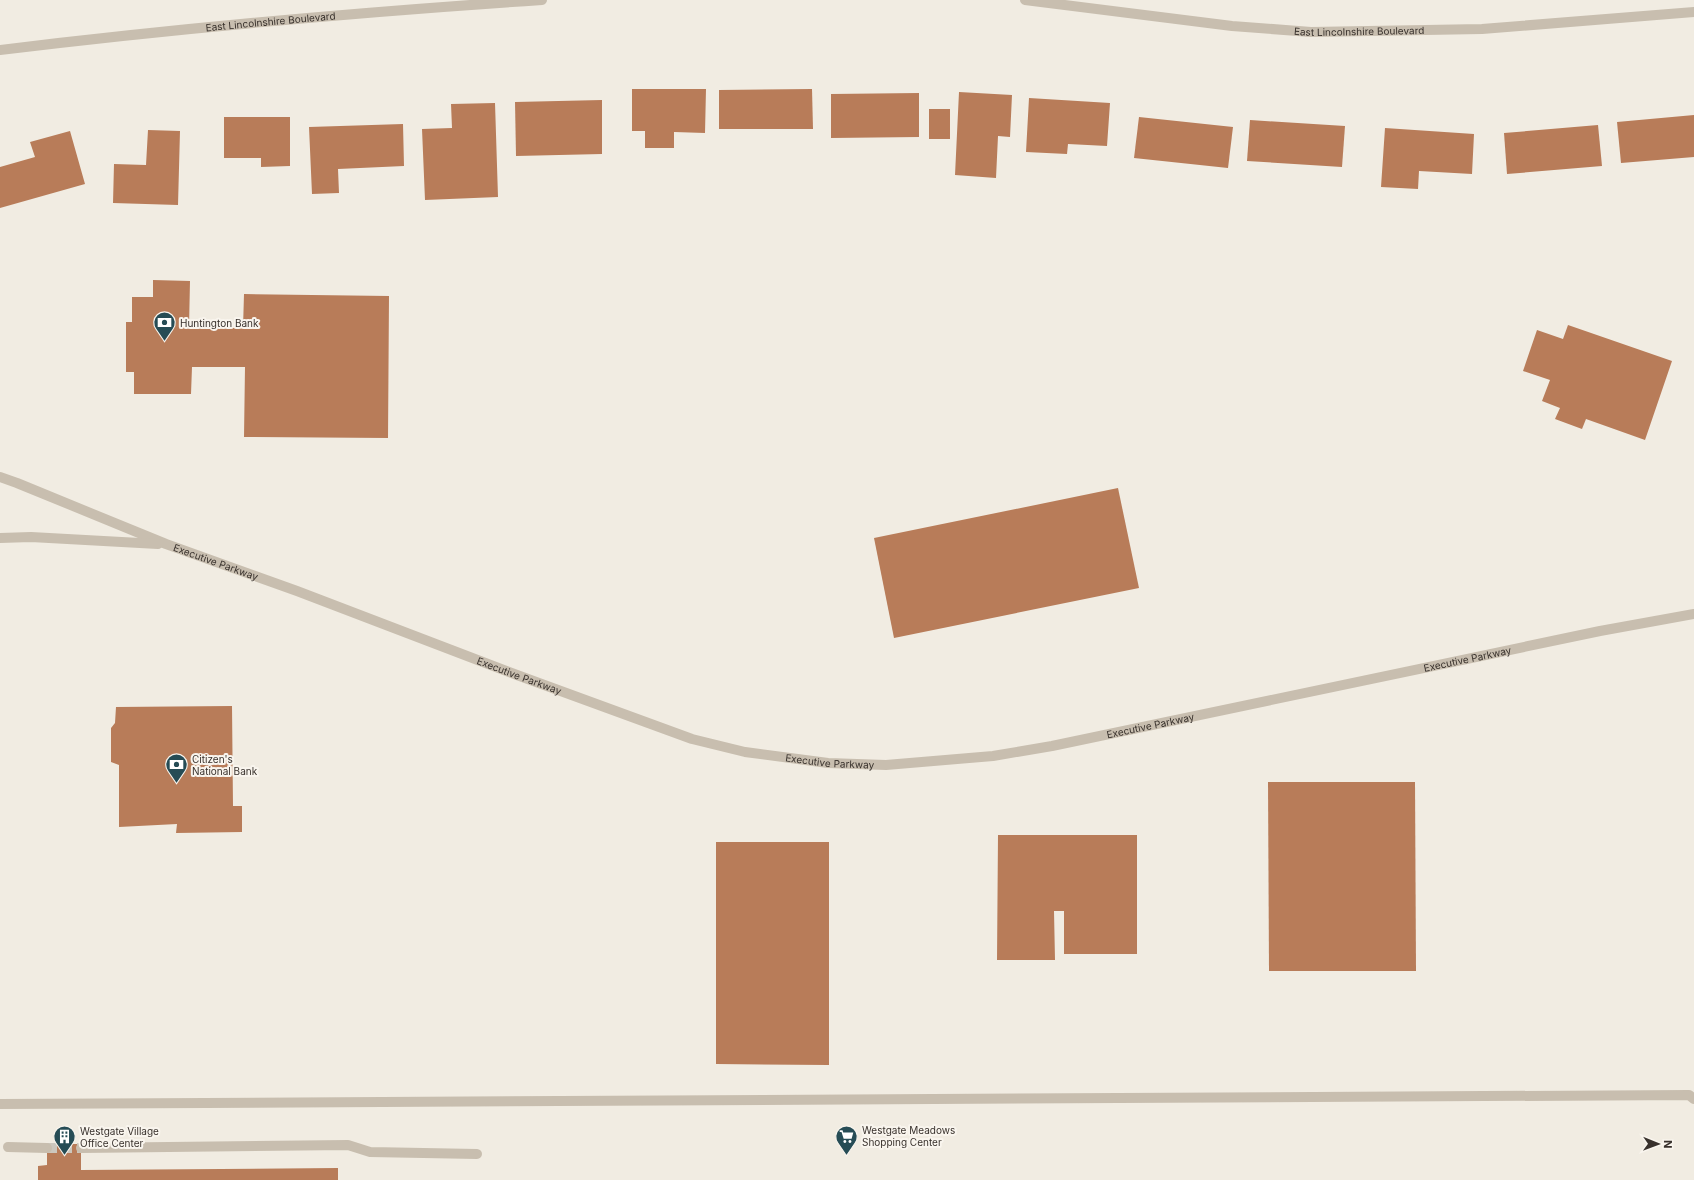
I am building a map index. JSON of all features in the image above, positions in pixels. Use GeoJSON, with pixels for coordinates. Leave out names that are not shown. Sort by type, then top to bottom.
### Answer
{"type":"FeatureCollection","features":[{"type":"Feature","properties":{"kind":"street","name":"East Lincolnshire Boulevard"},"geometry":{"type":"LineString","coordinates":[[0,50],[308,18],[542,0]]}},
{"type":"Feature","properties":{"kind":"street","name":"East Lincolnshire Boulevard"},"geometry":{"type":"LineString","coordinates":[[1025,0],[1232,26],[1311,32],[1482,29],[1694,12]]}},
{"type":"Feature","properties":{"kind":"street"},"geometry":{"type":"LineString","coordinates":[[0,471],[17,483]]}},
{"type":"Feature","properties":{"kind":"street","name":"Executive Parkway"},"geometry":{"type":"LineString","coordinates":[[0,477],[166,544],[297,591],[517,675],[692,739],[745,752],[828,762],[886,765],[993,756],[1052,746],[1592,633],[1694,614]]}},
{"type":"Feature","properties":{"kind":"street"},"geometry":{"type":"LineString","coordinates":[[0,538],[31,537],[166,544]]}},
{"type":"Feature","properties":{"kind":"street"},"geometry":{"type":"LineString","coordinates":[[0,1104],[1673,1095],[1689,1095],[1694,1099]]}},
{"type":"Feature","properties":{"kind":"street"},"geometry":{"type":"LineString","coordinates":[[81,1148],[348,1145],[370,1152],[477,1154]]}},
{"type":"Feature","properties":{"kind":"street"},"geometry":{"type":"LineString","coordinates":[[8,1148],[47,1148]]}},
{"type":"Feature","properties":{"kind":"building"},"geometry":{"type":"Polygon","coordinates":[[[632,89],[706,89],[705,133],[674,132],[674,148],[645,148],[645,131],[632,131],[632,89]]]}},
{"type":"Feature","properties":{"kind":"building"},"geometry":{"type":"Polygon","coordinates":[[[812,89],[813,129],[719,129],[719,90],[812,89]]]}},
{"type":"Feature","properties":{"kind":"building"},"geometry":{"type":"Polygon","coordinates":[[[959,92],[1012,95],[1010,137],[998,136],[996,178],[955,175],[959,92]]]}},
{"type":"Feature","properties":{"kind":"building"},"geometry":{"type":"Polygon","coordinates":[[[919,93],[919,137],[831,138],[831,94],[919,93]]]}},
{"type":"Feature","properties":{"kind":"building"},"geometry":{"type":"Polygon","coordinates":[[[1029,98],[1110,103],[1107,146],[1068,144],[1067,154],[1026,152],[1029,98]]]}},
{"type":"Feature","properties":{"kind":"building"},"geometry":{"type":"Polygon","coordinates":[[[602,100],[602,154],[516,156],[515,102],[602,100]]]}},
{"type":"Feature","properties":{"kind":"building"},"geometry":{"type":"Polygon","coordinates":[[[495,103],[498,197],[425,200],[422,129],[452,128],[451,104],[495,103]]]}},
{"type":"Feature","properties":{"kind":"building"},"geometry":{"type":"Polygon","coordinates":[[[929,109],[950,109],[950,139],[929,139],[929,109]]]}},
{"type":"Feature","properties":{"kind":"building"},"geometry":{"type":"Polygon","coordinates":[[[1694,115],[1694,157],[1621,163],[1617,122],[1694,115]]]}},
{"type":"Feature","properties":{"kind":"building"},"geometry":{"type":"Polygon","coordinates":[[[224,117],[290,117],[290,166],[261,167],[261,158],[224,158],[224,117]]]}},
{"type":"Feature","properties":{"kind":"building"},"geometry":{"type":"Polygon","coordinates":[[[1139,117],[1233,127],[1228,168],[1134,158],[1139,117]]]}},
{"type":"Feature","properties":{"kind":"building"},"geometry":{"type":"Polygon","coordinates":[[[1250,120],[1345,126],[1342,167],[1247,161],[1250,120]]]}},
{"type":"Feature","properties":{"kind":"building"},"geometry":{"type":"Polygon","coordinates":[[[403,124],[404,166],[338,169],[339,193],[312,194],[309,127],[403,124]]]}},
{"type":"Feature","properties":{"kind":"building"},"geometry":{"type":"Polygon","coordinates":[[[1598,125],[1602,166],[1507,174],[1504,133],[1598,125]]]}},
{"type":"Feature","properties":{"kind":"building"},"geometry":{"type":"Polygon","coordinates":[[[1385,128],[1474,134],[1472,174],[1419,171],[1418,189],[1381,187],[1385,128]]]}},
{"type":"Feature","properties":{"kind":"building"},"geometry":{"type":"Polygon","coordinates":[[[148,130],[180,131],[178,205],[113,203],[114,164],[146,165],[148,130]]]}},
{"type":"Feature","properties":{"kind":"building"},"geometry":{"type":"Polygon","coordinates":[[[70,131],[85,184],[0,208],[0,167],[35,157],[30,142],[70,131]]]}},
{"type":"Feature","properties":{"kind":"building"},"geometry":{"type":"Polygon","coordinates":[[[153,280],[190,281],[189,328],[243,328],[244,294],[389,296],[388,438],[244,437],[245,367],[192,367],[191,394],[134,394],[134,372],[126,372],[126,322],[132,322],[132,297],[153,297],[153,280]]]}},
{"type":"Feature","properties":{"kind":"building"},"geometry":{"type":"Polygon","coordinates":[[[1568,325],[1672,361],[1645,440],[1586,419],[1582,429],[1555,419],[1560,408],[1542,401],[1550,380],[1523,371],[1537,330],[1563,339],[1568,325]]]}},
{"type":"Feature","properties":{"kind":"building"},"geometry":{"type":"Polygon","coordinates":[[[1118,488],[1139,588],[894,638],[874,538],[1118,488]]]}},
{"type":"Feature","properties":{"kind":"building","name":"Citizen's National Bank"},"geometry":{"type":"Polygon","coordinates":[[[232,706],[233,806],[242,806],[242,832],[176,833],[177,824],[119,827],[119,765],[111,762],[111,728],[115,723],[116,707],[232,706]]]}},
{"type":"Feature","properties":{"kind":"building"},"geometry":{"type":"Polygon","coordinates":[[[1268,782],[1415,782],[1416,971],[1269,971],[1268,782]]]}},
{"type":"Feature","properties":{"kind":"building"},"geometry":{"type":"Polygon","coordinates":[[[998,835],[1137,835],[1137,954],[1064,954],[1064,911],[1054,911],[1055,960],[997,960],[998,835]]]}},
{"type":"Feature","properties":{"kind":"building"},"geometry":{"type":"Polygon","coordinates":[[[716,842],[829,842],[829,1065],[716,1064],[716,842]]]}},
{"type":"Feature","properties":{"kind":"building","name":"Westgate Village Office Center"},"geometry":{"type":"Polygon","coordinates":[[[47,1144],[81,1144],[81,1170],[338,1168],[338,1180],[38,1180],[38,1166],[47,1165],[47,1144]]]}},
{"type":"Feature","properties":{"kind":"tunnel"},"geometry":{"type":"LineString","coordinates":[[47,1148],[81,1148]]}},
{"type":"Feature","properties":{"kind":"place","name":"Huntington Bank"},"geometry":{"type":"Point","coordinates":[165,342]}},
{"type":"Feature","properties":{"kind":"place","name":"Citizen's National Bank"},"geometry":{"type":"Point","coordinates":[176,784]}},
{"type":"Feature","properties":{"kind":"place","name":"Westgate Village Office Center"},"geometry":{"type":"Point","coordinates":[64,1156]}},
{"type":"Feature","properties":{"kind":"place","name":"Westgate Meadows Shopping Center"},"geometry":{"type":"Point","coordinates":[847,1156]}}]}
